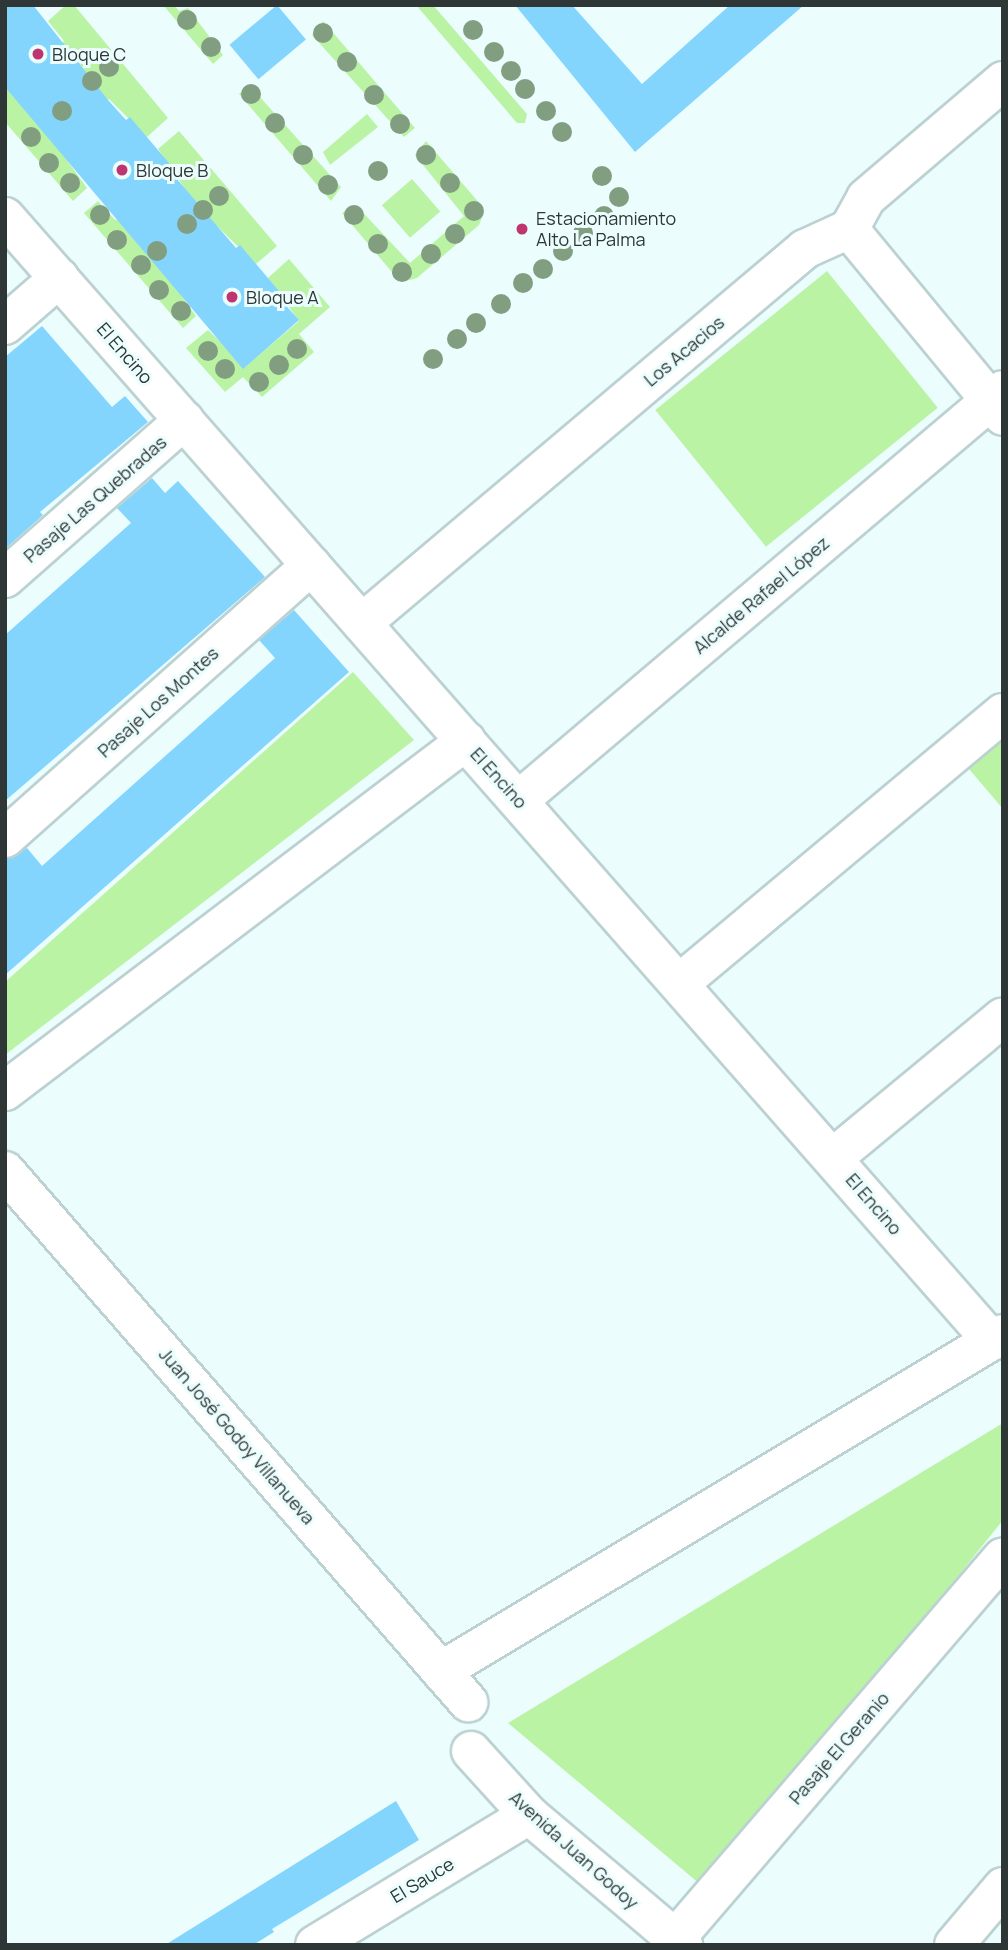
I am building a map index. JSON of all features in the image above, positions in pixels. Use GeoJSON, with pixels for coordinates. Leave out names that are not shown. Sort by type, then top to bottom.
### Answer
{"type":"FeatureCollection","features":[{"type":"Feature","properties":{"kind":"street"},"geometry":{"type":"LineString","coordinates":[[999,402],[849,229],[866,198],[1003,80]]}},
{"type":"Feature","properties":{"kind":"street","name":"El Encino"},"geometry":{"type":"LineString","coordinates":[[5,217],[834,1157],[997,1337]]}},
{"type":"Feature","properties":{"kind":"street","name":"Los Acacios"},"geometry":{"type":"LineString","coordinates":[[362,623],[805,249],[849,229]]}},
{"type":"Feature","properties":{"kind":"street"},"geometry":{"type":"LineString","coordinates":[[5,325],[59,278]]}},
{"type":"Feature","properties":{"kind":"street","name":"Alcalde Rafael López"},"geometry":{"type":"LineString","coordinates":[[519,800],[999,402]]}},
{"type":"Feature","properties":{"kind":"street","name":"Pasaje Las Quebradas"},"geometry":{"type":"LineString","coordinates":[[5,578],[184,420]]}},
{"type":"Feature","properties":{"kind":"street","name":"Pasaje Los Montes"},"geometry":{"type":"LineString","coordinates":[[5,838],[312,565]]}},
{"type":"Feature","properties":{"kind":"street"},"geometry":{"type":"LineString","coordinates":[[680,983],[1003,713]]}},
{"type":"Feature","properties":{"kind":"street"},"geometry":{"type":"LineString","coordinates":[[5,1091],[466,741]]}},
{"type":"Feature","properties":{"kind":"street"},"geometry":{"type":"LineString","coordinates":[[834,1157],[1003,1017]]}},
{"type":"Feature","properties":{"kind":"street","name":"Juan José Godoy Villanueva"},"geometry":{"type":"LineString","coordinates":[[5,1171],[468,1702]]}},
{"type":"Feature","properties":{"kind":"street"},"geometry":{"type":"LineString","coordinates":[[442,1671],[997,1337]]}},
{"type":"Feature","properties":{"kind":"street","name":"Pasaje El Geranio"},"geometry":{"type":"LineString","coordinates":[[679,1942],[995,1581]]}},
{"type":"Feature","properties":{"kind":"street","name":"Avenida Juan Godoy"},"geometry":{"type":"LineString","coordinates":[[471,1751],[529,1815],[679,1942]]}},
{"type":"Feature","properties":{"kind":"street","name":"El Sauce"},"geometry":{"type":"LineString","coordinates":[[329,1940],[529,1815]]}},
{"type":"Feature","properties":{"kind":"street"},"geometry":{"type":"LineString","coordinates":[[954,1945],[1003,1888]]}},
{"type":"Feature","properties":{"kind":"green space"},"geometry":{"type":"Polygon","coordinates":[[[66,5],[74,5],[168,118],[147,137],[109,99],[56,145],[87,188],[73,201],[5,122],[5,92],[64,41],[48,21],[66,5]]]}},
{"type":"Feature","properties":{"kind":"green space"},"geometry":{"type":"Polygon","coordinates":[[[163,5],[174,5],[179,11],[188,8],[223,55],[213,64],[163,5]]]}},
{"type":"Feature","properties":{"kind":"green space"},"geometry":{"type":"Polygon","coordinates":[[[416,5],[433,5],[527,114],[525,123],[517,123],[416,5]]]}},
{"type":"Feature","properties":{"kind":"green space"},"geometry":{"type":"Polygon","coordinates":[[[323,21],[415,128],[404,137],[312,35],[323,21]]]}},
{"type":"Feature","properties":{"kind":"green space"},"geometry":{"type":"Polygon","coordinates":[[[249,85],[341,187],[331,201],[239,94],[249,85]]]}},
{"type":"Feature","properties":{"kind":"green space"},"geometry":{"type":"Polygon","coordinates":[[[367,114],[378,127],[330,165],[323,152],[367,114]]]}},
{"type":"Feature","properties":{"kind":"green space"},"geometry":{"type":"Polygon","coordinates":[[[179,131],[277,246],[256,264],[218,227],[165,273],[196,316],[183,328],[84,213],[98,201],[115,220],[188,193],[158,149],[179,131]]]}},
{"type":"Feature","properties":{"kind":"green space"},"geometry":{"type":"Polygon","coordinates":[[[426,141],[481,205],[483,215],[479,225],[417,278],[406,281],[397,278],[342,213],[356,205],[410,263],[464,216],[415,155],[426,141]]]}},
{"type":"Feature","properties":{"kind":"green space"},"geometry":{"type":"Polygon","coordinates":[[[412,179],[440,211],[410,238],[382,205],[412,179]]]}},
{"type":"Feature","properties":{"kind":"green space"},"geometry":{"type":"Polygon","coordinates":[[[289,259],[330,307],[299,334],[314,352],[262,397],[243,377],[225,392],[186,348],[208,330],[246,366],[299,321],[268,278],[289,259]]]}},
{"type":"Feature","properties":{"kind":"green space"},"geometry":{"type":"Polygon","coordinates":[[[827,271],[938,408],[766,547],[655,410],[827,271]]]}},
{"type":"Feature","properties":{"kind":"green space"},"geometry":{"type":"Polygon","coordinates":[[[353,672],[414,740],[5,1055],[5,982],[353,672]]]}},
{"type":"Feature","properties":{"kind":"green space"},"geometry":{"type":"Polygon","coordinates":[[[1003,739],[1003,809],[969,769],[1003,739]]]}},
{"type":"Feature","properties":{"kind":"green space"},"geometry":{"type":"Polygon","coordinates":[[[1003,1423],[1003,1520],[707,1890],[508,1723],[1003,1423]]]}},
{"type":"Feature","properties":{"kind":"building"},"geometry":{"type":"Polygon","coordinates":[[[5,5],[33,5],[108,100],[126,120],[130,117],[174,169],[171,172],[218,227],[236,248],[240,245],[284,297],[281,300],[299,320],[243,369],[5,87],[5,5]]]}},
{"type":"Feature","properties":{"kind":"building"},"geometry":{"type":"Polygon","coordinates":[[[277,5],[306,39],[258,79],[230,45],[277,5]]]}},
{"type":"Feature","properties":{"kind":"building"},"geometry":{"type":"Polygon","coordinates":[[[515,5],[572,5],[642,84],[730,5],[804,5],[635,152],[515,5]]]}},
{"type":"Feature","properties":{"kind":"building"},"geometry":{"type":"Polygon","coordinates":[[[42,326],[112,407],[125,396],[148,422],[40,512],[43,515],[5,549],[5,357],[42,326]]]}},
{"type":"Feature","properties":{"kind":"building"},"geometry":{"type":"Polygon","coordinates":[[[152,478],[165,493],[178,481],[265,577],[5,801],[5,635],[131,523],[117,508],[152,478]]]}},
{"type":"Feature","properties":{"kind":"building"},"geometry":{"type":"Polygon","coordinates":[[[294,610],[349,672],[5,975],[5,859],[27,848],[42,866],[275,658],[259,640],[294,610]]]}},
{"type":"Feature","properties":{"kind":"building"},"geometry":{"type":"Polygon","coordinates":[[[396,1801],[419,1840],[272,1929],[274,1932],[253,1945],[165,1945],[396,1801]]]}},
{"type":"Feature","properties":{"kind":"place","name":"Bloque C"},"geometry":{"type":"Point","coordinates":[38,54]}},
{"type":"Feature","properties":{"kind":"place","name":"Bloque B"},"geometry":{"type":"Point","coordinates":[122,170]}},
{"type":"Feature","properties":{"kind":"place","name":"Estacionamiento Alto La Palma"},"geometry":{"type":"Point","coordinates":[522,229]}},
{"type":"Feature","properties":{"kind":"place","name":"Bloque A"},"geometry":{"type":"Point","coordinates":[232,297]}}]}
